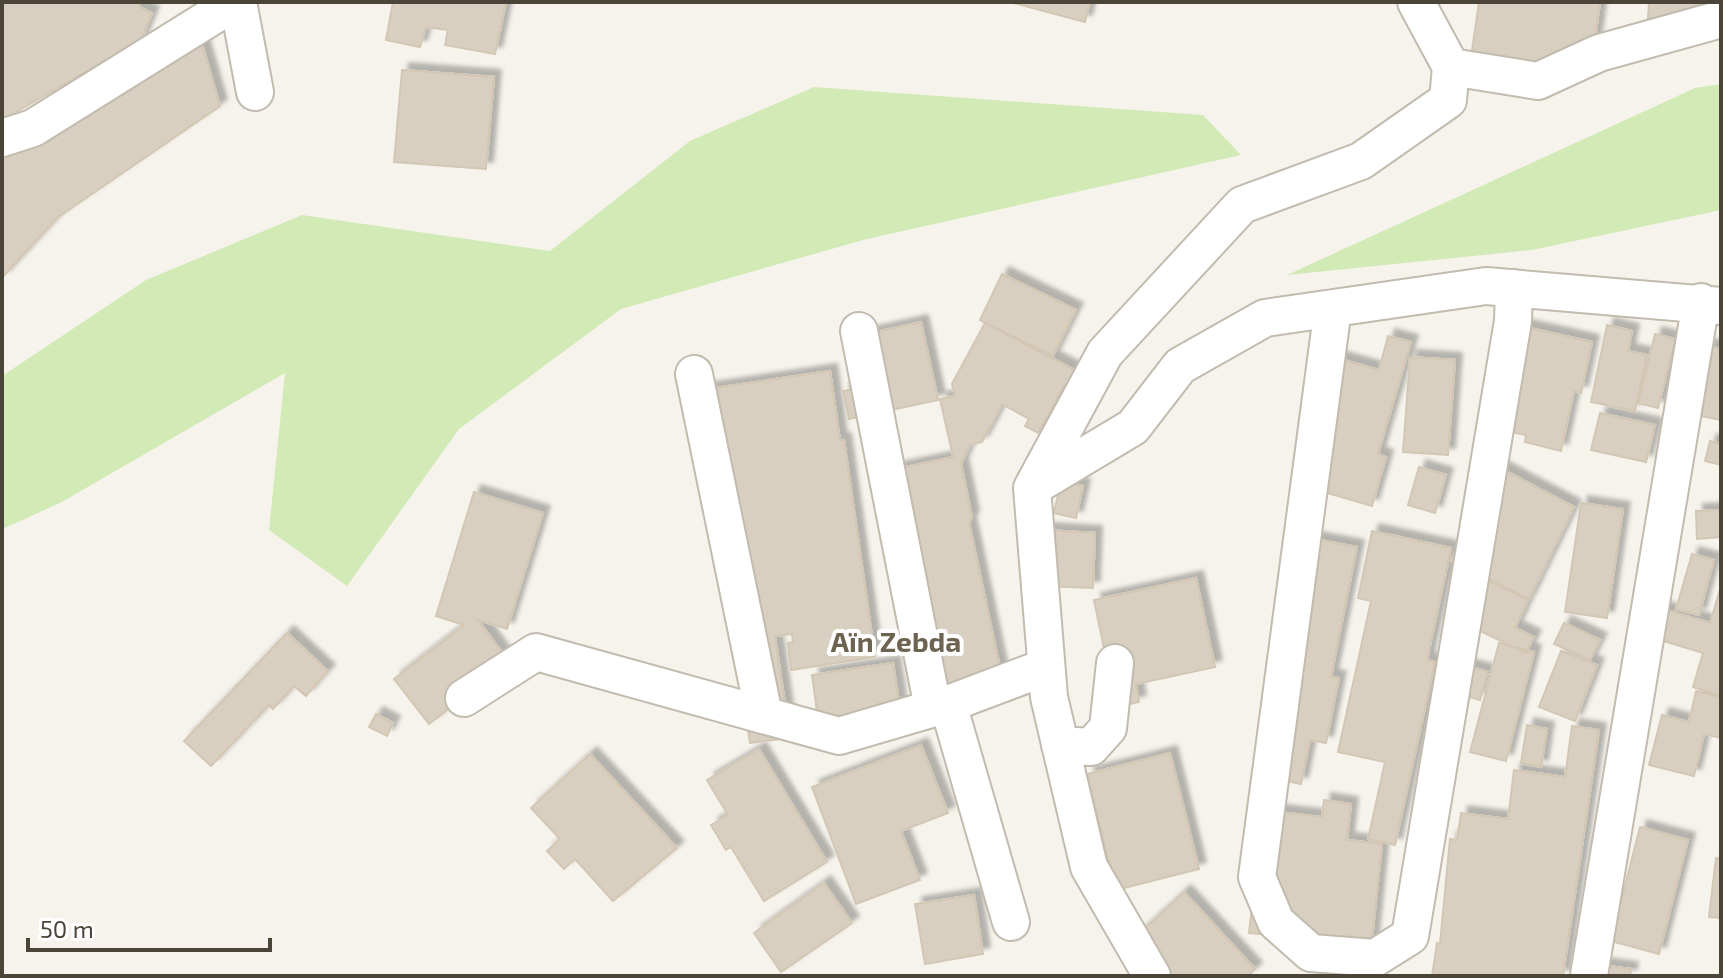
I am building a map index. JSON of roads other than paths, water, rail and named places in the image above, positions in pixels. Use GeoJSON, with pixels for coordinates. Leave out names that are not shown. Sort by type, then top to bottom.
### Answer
{"type":"FeatureCollection","features":[{"type":"Feature","properties":{"kind":"street"},"geometry":{"type":"LineString","coordinates":[[2,138],[33,128],[237,2],[255,92]]}},
{"type":"Feature","properties":{"kind":"street"},"geometry":{"type":"LineString","coordinates":[[1152,976],[1089,867],[1060,745],[1046,667],[1032,488],[1105,353],[1242,205],[1361,161],[1448,100],[1451,67],[1416,2]]}},
{"type":"Feature","properties":{"kind":"street"},"geometry":{"type":"LineString","coordinates":[[1451,67],[1538,81],[1599,53],[1721,19]]}},
{"type":"Feature","properties":{"kind":"street"},"geometry":{"type":"LineString","coordinates":[[1032,488],[1133,427],[1180,366],[1265,318],[1486,286],[1711,304],[1589,975]]}},
{"type":"Feature","properties":{"kind":"street"},"geometry":{"type":"LineString","coordinates":[[1333,308],[1257,877],[1276,922],[1311,953],[1375,958],[1410,936],[1513,321],[1514,288]]}},
{"type":"Feature","properties":{"kind":"street"},"geometry":{"type":"LineString","coordinates":[[859,331],[940,706],[1011,922]]}},
{"type":"Feature","properties":{"kind":"street"},"geometry":{"type":"LineString","coordinates":[[694,374],[764,715]]}},
{"type":"Feature","properties":{"kind":"street"},"geometry":{"type":"LineString","coordinates":[[464,698],[536,652],[839,736],[940,706],[1046,667]]}},
{"type":"Feature","properties":{"kind":"street"},"geometry":{"type":"LineString","coordinates":[[1060,745],[1091,747],[1108,728],[1115,663]]}},
{"type":"Feature","properties":{"kind":"district","name":"Aïn Zebda"},"geometry":{"type":"Point","coordinates":[896,641]}}]}
